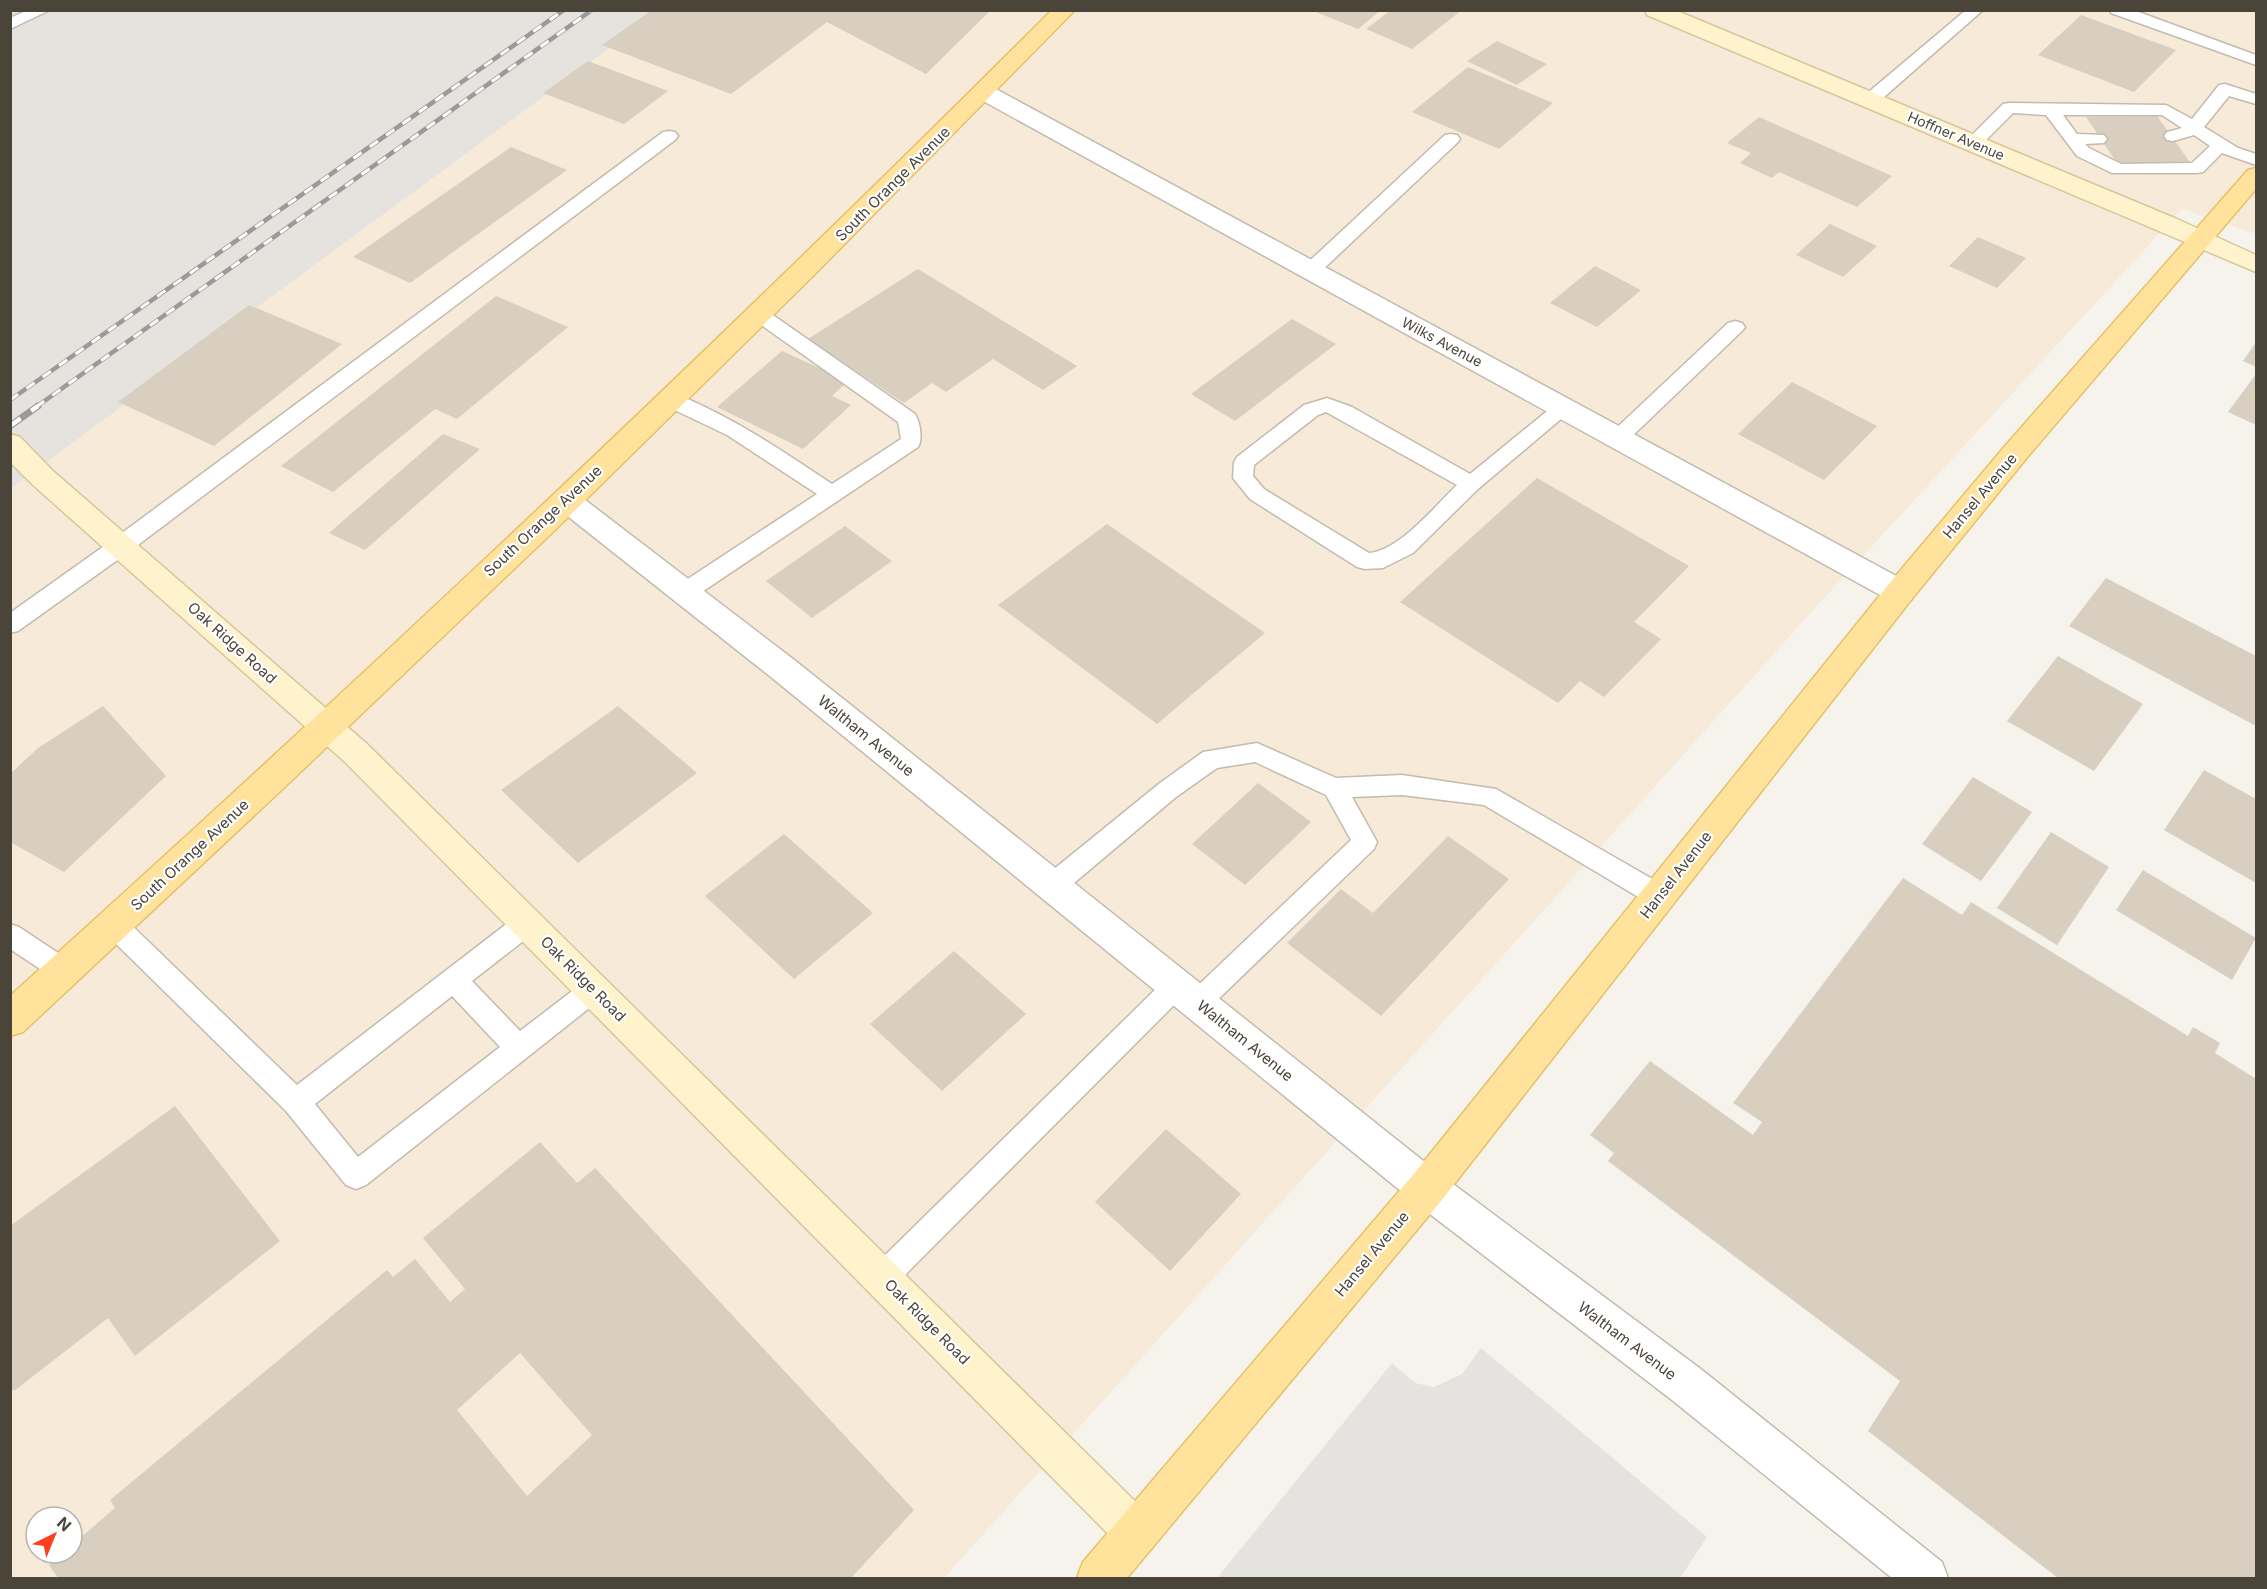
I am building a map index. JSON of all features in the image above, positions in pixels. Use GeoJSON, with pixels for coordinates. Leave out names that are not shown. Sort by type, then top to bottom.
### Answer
{"type":"FeatureCollection","features":[{"type":"Feature","properties":{"kind":"main road","name":"South Orange Avenue"},"geometry":{"type":"LineString","coordinates":[[10,1020],[327,727],[760,315],[1065,10]]}},
{"type":"Feature","properties":{"kind":"main road","name":"Hoffner Avenue"},"geometry":{"type":"LineString","coordinates":[[1655,10],[2256,264]]}},
{"type":"Feature","properties":{"kind":"main road","name":"Hansel Avenue"},"geometry":{"type":"LineString","coordinates":[[1099,1578],[1427,1188],[1900,592],[2015,453],[2256,175]]}},
{"type":"Feature","properties":{"kind":"main road","name":"Oak Ridge Road"},"geometry":{"type":"LineString","coordinates":[[10,444],[43,478],[122,545],[356,753],[1137,1533]]}},
{"type":"Feature","properties":{"kind":"street","name":"Wilks Avenue"},"geometry":{"type":"LineString","coordinates":[[984,93],[1900,592]]}},
{"type":"Feature","properties":{"kind":"street","name":"Waltham Avenue"},"geometry":{"type":"LineString","coordinates":[[566,500],[1052,886],[1427,1188],[1687,1385],[1926,1578]]}},
{"type":"Feature","properties":{"kind":"lane"},"geometry":{"type":"LineString","coordinates":[[10,24],[43,10]]}},
{"type":"Feature","properties":{"kind":"lane"},"geometry":{"type":"LineString","coordinates":[[2117,10],[2256,60]]}},
{"type":"Feature","properties":{"kind":"lane"},"geometry":{"type":"LineString","coordinates":[[1870,100],[1973,11]]}},
{"type":"Feature","properties":{"kind":"lane"},"geometry":{"type":"LineString","coordinates":[[2173,136],[2185,135],[2193,129],[2225,89],[2256,99]]}},
{"type":"Feature","properties":{"kind":"lane"},"geometry":{"type":"LineString","coordinates":[[1973,143],[2009,108],[2166,110],[2232,152],[2256,160]]}},
{"type":"Feature","properties":{"kind":"lane"},"geometry":{"type":"LineString","coordinates":[[2051,110],[2083,152],[2118,169],[2197,168],[2221,145]]}},
{"type":"Feature","properties":{"kind":"lane"},"geometry":{"type":"LineString","coordinates":[[10,625],[122,545],[669,136]]}},
{"type":"Feature","properties":{"kind":"lane"},"geometry":{"type":"LineString","coordinates":[[1310,271],[1451,139]]}},
{"type":"Feature","properties":{"kind":"lane"},"geometry":{"type":"LineString","coordinates":[[2072,139],[2098,139]]}},
{"type":"Feature","properties":{"kind":"lane"},"geometry":{"type":"LineString","coordinates":[[684,592],[911,442],[908,418],[760,315]]}},
{"type":"Feature","properties":{"kind":"lane"},"geometry":{"type":"LineString","coordinates":[[1618,438],[1735,327]]}},
{"type":"Feature","properties":{"kind":"lane"},"geometry":{"type":"LineString","coordinates":[[671,400],[704,412],[739,432],[832,494]]}},
{"type":"Feature","properties":{"kind":"lane"},"geometry":{"type":"LineString","coordinates":[[1471,484],[1345,412],[1327,405],[1311,410],[1244,462],[1243,478],[1257,494],[1365,561],[1383,560],[1405,547],[1471,484],[1564,408]]}},
{"type":"Feature","properties":{"kind":"lane"},"geometry":{"type":"LineString","coordinates":[[1052,886],[1168,790],[1211,759],[1257,752],[1334,788],[1402,785],[1488,796],[1602,860],[1659,896]]}},
{"type":"Feature","properties":{"kind":"lane"},"geometry":{"type":"LineString","coordinates":[[882,1277],[1187,994],[1365,842],[1334,788]]}},
{"type":"Feature","properties":{"kind":"lane"},"geometry":{"type":"LineString","coordinates":[[296,1102],[527,923]]}},
{"type":"Feature","properties":{"kind":"lane"},"geometry":{"type":"LineString","coordinates":[[114,925],[296,1102],[356,1176],[593,990]]}},
{"type":"Feature","properties":{"kind":"lane"},"geometry":{"type":"LineString","coordinates":[[10,935],[64,971]]}},
{"type":"Feature","properties":{"kind":"lane"},"geometry":{"type":"LineString","coordinates":[[453,979],[519,1048]]}},
{"type":"Feature","properties":{"kind":"shaded area"},"geometry":{"type":"Polygon","coordinates":[[[11,11],[660,11],[11,488],[11,11]]]}},
{"type":"Feature","properties":{"kind":"shaded area"},"geometry":{"type":"Polygon","coordinates":[[[660,11],[2256,11],[2256,234],[2182,209],[1816,607],[944,1578],[11,1578],[10,488],[660,11]]]}},
{"type":"Feature","properties":{"kind":"shaded area"},"geometry":{"type":"Polygon","coordinates":[[[1481,1348],[1707,1537],[1680,1578],[1217,1578],[1392,1363],[1415,1383],[1434,1387],[1462,1374],[1481,1348]]]}},
{"type":"Feature","properties":{"kind":"building"},"geometry":{"type":"Polygon","coordinates":[[[652,10],[991,10],[926,74],[827,22],[731,94],[602,45],[652,10]]]}},
{"type":"Feature","properties":{"kind":"building"},"geometry":{"type":"Polygon","coordinates":[[[1311,10],[1381,10],[1358,29],[1311,10]]]}},
{"type":"Feature","properties":{"kind":"building"},"geometry":{"type":"Polygon","coordinates":[[[1391,10],[1462,10],[1412,49],[1366,29],[1391,10]]]}},
{"type":"Feature","properties":{"kind":"building"},"geometry":{"type":"Polygon","coordinates":[[[2081,15],[2176,50],[2134,92],[2038,55],[2081,15]]]}},
{"type":"Feature","properties":{"kind":"building"},"geometry":{"type":"Polygon","coordinates":[[[1497,41],[1547,64],[1517,85],[1467,61],[1497,41]]]}},
{"type":"Feature","properties":{"kind":"building"},"geometry":{"type":"Polygon","coordinates":[[[588,61],[668,91],[624,124],[543,93],[588,61]]]}},
{"type":"Feature","properties":{"kind":"building"},"geometry":{"type":"Polygon","coordinates":[[[1468,67],[1553,103],[1499,149],[1412,112],[1468,67]]]}},
{"type":"Feature","properties":{"kind":"building"},"geometry":{"type":"Polygon","coordinates":[[[2157,116],[2192,165],[2119,166],[2086,117],[2157,116]]]}},
{"type":"Feature","properties":{"kind":"building"},"geometry":{"type":"Polygon","coordinates":[[[1759,117],[1892,176],[1857,207],[1779,172],[1772,178],[1740,163],[1751,153],[1727,143],[1759,117]]]}},
{"type":"Feature","properties":{"kind":"building"},"geometry":{"type":"Polygon","coordinates":[[[511,147],[567,170],[410,283],[353,257],[511,147]]]}},
{"type":"Feature","properties":{"kind":"building"},"geometry":{"type":"Polygon","coordinates":[[[1830,224],[1877,246],[1843,277],[1796,255],[1830,224]]]}},
{"type":"Feature","properties":{"kind":"building"},"geometry":{"type":"Polygon","coordinates":[[[1978,237],[2026,258],[1997,288],[1949,266],[1978,237]]]}},
{"type":"Feature","properties":{"kind":"building"},"geometry":{"type":"Polygon","coordinates":[[[1595,266],[1641,290],[1597,327],[1550,303],[1595,266]]]}},
{"type":"Feature","properties":{"kind":"building"},"geometry":{"type":"Polygon","coordinates":[[[918,269],[1077,366],[1043,390],[993,359],[946,392],[932,383],[904,403],[808,339],[918,269]]]}},
{"type":"Feature","properties":{"kind":"building"},"geometry":{"type":"Polygon","coordinates":[[[496,296],[568,327],[457,419],[435,409],[333,492],[281,466],[496,296]]]}},
{"type":"Feature","properties":{"kind":"building"},"geometry":{"type":"Polygon","coordinates":[[[249,305],[342,344],[214,446],[118,402],[249,305]]]}},
{"type":"Feature","properties":{"kind":"building"},"geometry":{"type":"Polygon","coordinates":[[[1292,319],[1336,344],[1235,421],[1191,394],[1292,319]]]}},
{"type":"Feature","properties":{"kind":"building"},"geometry":{"type":"Polygon","coordinates":[[[2256,342],[2256,367],[2243,361],[2256,342]]]}},
{"type":"Feature","properties":{"kind":"building"},"geometry":{"type":"Polygon","coordinates":[[[782,351],[848,381],[832,396],[851,405],[803,449],[717,407],[782,351]]]}},
{"type":"Feature","properties":{"kind":"building"},"geometry":{"type":"Polygon","coordinates":[[[2256,374],[2256,425],[2228,412],[2256,374]]]}},
{"type":"Feature","properties":{"kind":"building"},"geometry":{"type":"Polygon","coordinates":[[[1792,382],[1877,426],[1824,480],[1738,434],[1792,382]]]}},
{"type":"Feature","properties":{"kind":"building"},"geometry":{"type":"Polygon","coordinates":[[[443,434],[480,449],[365,550],[329,533],[443,434]]]}},
{"type":"Feature","properties":{"kind":"building"},"geometry":{"type":"Polygon","coordinates":[[[1537,478],[1689,566],[1634,622],[1661,639],[1604,697],[1580,681],[1558,703],[1400,602],[1537,478]]]}},
{"type":"Feature","properties":{"kind":"building"},"geometry":{"type":"Polygon","coordinates":[[[1107,524],[1265,633],[1157,724],[998,605],[1107,524]]]}},
{"type":"Feature","properties":{"kind":"building"},"geometry":{"type":"Polygon","coordinates":[[[845,526],[892,561],[812,618],[766,581],[845,526]]]}},
{"type":"Feature","properties":{"kind":"building"},"geometry":{"type":"Polygon","coordinates":[[[2106,578],[2256,656],[2256,726],[2069,626],[2106,578]]]}},
{"type":"Feature","properties":{"kind":"building"},"geometry":{"type":"Polygon","coordinates":[[[2058,656],[2143,704],[2094,771],[2007,721],[2058,656]]]}},
{"type":"Feature","properties":{"kind":"building"},"geometry":{"type":"Polygon","coordinates":[[[103,706],[166,776],[64,872],[10,842],[10,774],[38,748],[103,706]]]}},
{"type":"Feature","properties":{"kind":"building"},"geometry":{"type":"Polygon","coordinates":[[[618,706],[697,773],[578,863],[501,790],[618,706]]]}},
{"type":"Feature","properties":{"kind":"building"},"geometry":{"type":"Polygon","coordinates":[[[2204,770],[2256,799],[2256,883],[2164,830],[2204,770]]]}},
{"type":"Feature","properties":{"kind":"building"},"geometry":{"type":"Polygon","coordinates":[[[1973,777],[2032,812],[1981,881],[1922,844],[1973,777]]]}},
{"type":"Feature","properties":{"kind":"building"},"geometry":{"type":"Polygon","coordinates":[[[1258,783],[1311,822],[1245,885],[1192,844],[1258,783]]]}},
{"type":"Feature","properties":{"kind":"building"},"geometry":{"type":"Polygon","coordinates":[[[2051,832],[2109,867],[2057,945],[1997,908],[2051,832]]]}},
{"type":"Feature","properties":{"kind":"building"},"geometry":{"type":"Polygon","coordinates":[[[784,834],[873,913],[794,979],[705,896],[784,834]]]}},
{"type":"Feature","properties":{"kind":"building"},"geometry":{"type":"Polygon","coordinates":[[[1448,836],[1509,879],[1381,1016],[1287,943],[1341,889],[1373,913],[1448,836]]]}},
{"type":"Feature","properties":{"kind":"building"},"geometry":{"type":"Polygon","coordinates":[[[2143,870],[2256,938],[2232,980],[2116,910],[2143,870]]]}},
{"type":"Feature","properties":{"kind":"building"},"geometry":{"type":"Polygon","coordinates":[[[1903,878],[1962,915],[1971,902],[2188,1036],[2193,1027],[2220,1043],[2215,1053],[2256,1079],[2256,1578],[2058,1578],[1868,1431],[1900,1381],[1608,1161],[1614,1153],[1590,1135],[1650,1061],[1753,1135],[1762,1122],[1733,1103],[1903,878]]]}},
{"type":"Feature","properties":{"kind":"building"},"geometry":{"type":"Polygon","coordinates":[[[954,951],[1026,1014],[942,1091],[870,1024],[954,951]]]}},
{"type":"Feature","properties":{"kind":"building"},"geometry":{"type":"Polygon","coordinates":[[[175,1106],[280,1241],[135,1356],[108,1318],[14,1391],[10,1386],[10,1226],[175,1106]]]}},
{"type":"Feature","properties":{"kind":"building"},"geometry":{"type":"Polygon","coordinates":[[[1166,1129],[1241,1194],[1170,1271],[1095,1202],[1166,1129]]]}},
{"type":"Feature","properties":{"kind":"building"},"geometry":{"type":"Polygon","coordinates":[[[540,1142],[577,1183],[595,1168],[914,1510],[851,1578],[58,1578],[49,1565],[84,1565],[84,1535],[115,1508],[110,1500],[387,1270],[393,1277],[415,1259],[450,1302],[465,1289],[423,1238],[540,1142]],[[520,1353],[457,1410],[527,1496],[592,1435],[520,1353]]]}},
{"type":"Feature","properties":{"kind":"railway"},"geometry":{"type":"LineString","coordinates":[[10,400],[564,10]]}},
{"type":"Feature","properties":{"kind":"railway"},"geometry":{"type":"LineString","coordinates":[[36,407],[592,10]]}},
{"type":"Feature","properties":{"kind":"railway"},"geometry":{"type":"LineString","coordinates":[[10,426],[38,406]]}}]}
